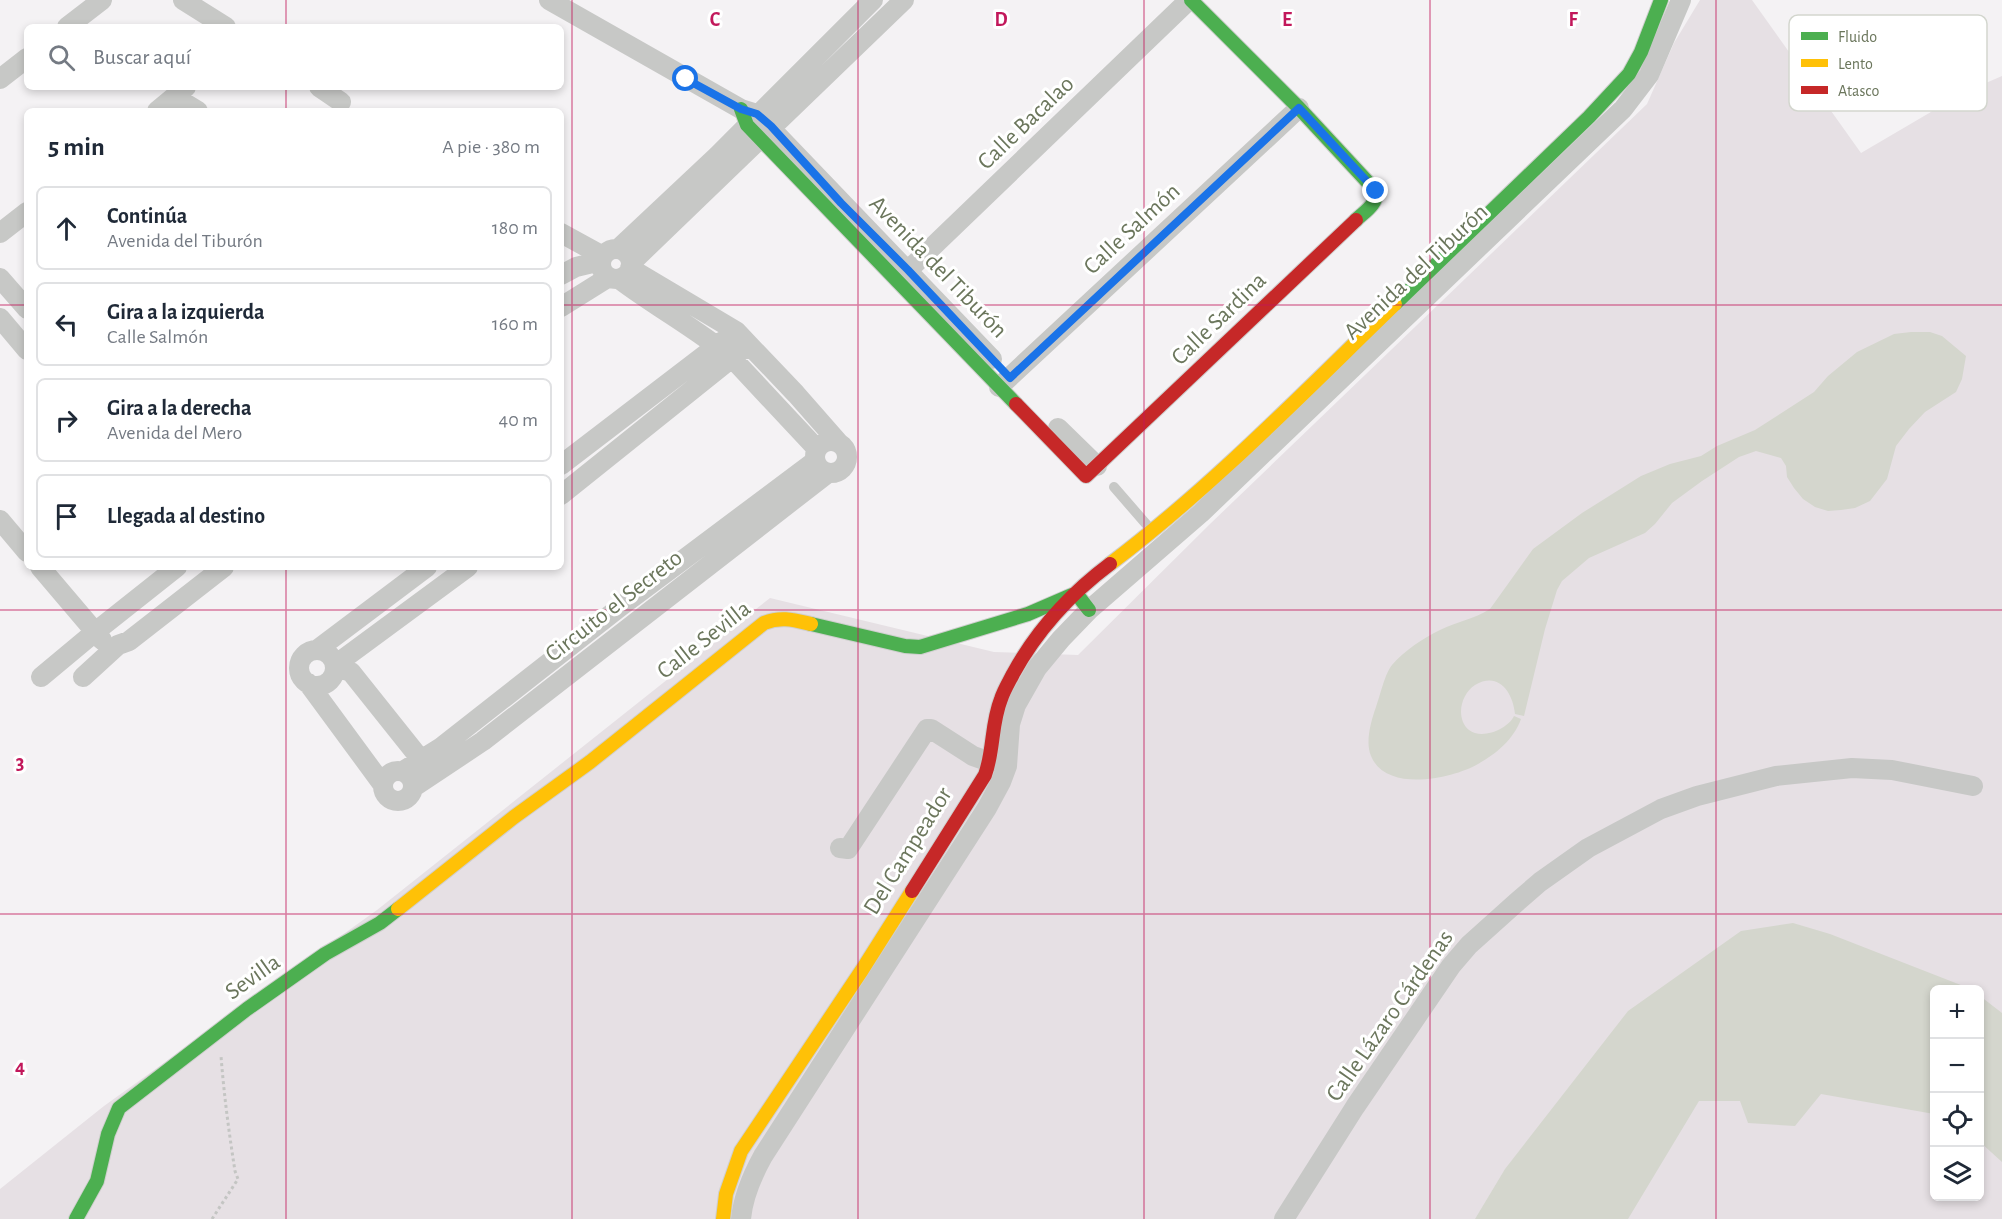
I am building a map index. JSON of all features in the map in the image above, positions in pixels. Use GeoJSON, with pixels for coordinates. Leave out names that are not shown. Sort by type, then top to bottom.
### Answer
{"type":"FeatureCollection","features":[{"type":"Feature","properties":{"kind":"street"},"geometry":{"type":"LineString","coordinates":[[72,24],[102,0]]}},
{"type":"Feature","properties":{"kind":"street"},"geometry":{"type":"LineString","coordinates":[[183,0],[220,24]]}},
{"type":"Feature","properties":{"kind":"street"},"geometry":{"type":"LineString","coordinates":[[564,305],[616,265],[685,199],[755,122],[873,0]]}},
{"type":"Feature","properties":{"kind":"street"},"geometry":{"type":"LineString","coordinates":[[755,122],[904,0]]}},
{"type":"Feature","properties":{"kind":"street"},"geometry":{"type":"LineString","coordinates":[[1190,0],[1299,108]]}},
{"type":"Feature","properties":{"kind":"street","name":"Calle Bacalao"},"geometry":{"type":"LineString","coordinates":[[902,276],[1190,0]]}},
{"type":"Feature","properties":{"kind":"street","name":"Avenida del Tiburón"},"geometry":{"type":"LineString","coordinates":[[1158,538],[1201,513],[1360,348],[1544,172],[1589,117],[1629,74],[1641,52],[1660,0]]}},
{"type":"Feature","properties":{"kind":"street","name":"Avenida del Tiburón"},"geometry":{"type":"LineString","coordinates":[[1544,172],[1597,136],[1639,90],[1658,58],[1681,0]]}},
{"type":"Feature","properties":{"kind":"street","name":"Avenida del Tiburón"},"geometry":{"type":"LineString","coordinates":[[562,3],[755,122],[835,208],[1005,382],[1051,422],[1092,471]]}},
{"type":"Feature","properties":{"kind":"street"},"geometry":{"type":"LineString","coordinates":[[1,77],[24,60]]}},
{"type":"Feature","properties":{"kind":"street"},"geometry":{"type":"LineString","coordinates":[[323,90],[341,102]]}},
{"type":"Feature","properties":{"kind":"street"},"geometry":{"type":"LineString","coordinates":[[161,108],[180,92],[195,108]]}},
{"type":"Feature","properties":{"kind":"street","name":"Calle Sardina"},"geometry":{"type":"LineString","coordinates":[[1092,471],[1377,197],[1376,191],[1299,108]]}},
{"type":"Feature","properties":{"kind":"street","name":"Calle Salmón"},"geometry":{"type":"LineString","coordinates":[[1005,382],[1299,108]]}},
{"type":"Feature","properties":{"kind":"street"},"geometry":{"type":"LineString","coordinates":[[0,233],[24,214]]}},
{"type":"Feature","properties":{"kind":"street"},"geometry":{"type":"LineString","coordinates":[[564,235],[742,337],[839,443],[846,453],[846,459],[840,470],[820,461],[725,352],[654,304],[616,265],[576,267],[564,273]]}},
{"type":"Feature","properties":{"kind":"street"},"geometry":{"type":"LineString","coordinates":[[0,278],[24,306]]}},
{"type":"Feature","properties":{"kind":"street"},"geometry":{"type":"LineString","coordinates":[[0,318],[24,346]]}},
{"type":"Feature","properties":{"kind":"street"},"geometry":{"type":"LineString","coordinates":[[564,492],[742,337]]}},
{"type":"Feature","properties":{"kind":"street"},"geometry":{"type":"LineString","coordinates":[[564,463],[725,352]]}},
{"type":"Feature","properties":{"kind":"street"},"geometry":{"type":"LineString","coordinates":[[820,461],[827,442],[839,443]]}},
{"type":"Feature","properties":{"kind":"street","name":"Circuito el Secreto"},"geometry":{"type":"LineString","coordinates":[[417,774],[620,607],[820,461]]}},
{"type":"Feature","properties":{"kind":"street","name":"Circuito el Secreto"},"geometry":{"type":"LineString","coordinates":[[417,774],[483,741],[633,623],[820,461]]}},
{"type":"Feature","properties":{"kind":"street"},"geometry":{"type":"LineString","coordinates":[[0,520],[24,548]]}},
{"type":"Feature","properties":{"kind":"street","name":"Del Campeador"},"geometry":{"type":"LineString","coordinates":[[741,1219],[750,1178],[763,1156],[787,1103],[919,899],[985,775],[990,762],[993,724],[1001,697],[1024,652],[1034,622],[1072,595],[1083,584],[1158,538]]}},
{"type":"Feature","properties":{"kind":"street","name":"Del Campeador"},"geometry":{"type":"LineString","coordinates":[[919,899],[973,832],[1001,782],[1007,766],[1010,724],[1024,688],[1037,668],[1061,639],[1158,538]]}},
{"type":"Feature","properties":{"kind":"street"},"geometry":{"type":"LineString","coordinates":[[43,570],[103,642],[118,645]]}},
{"type":"Feature","properties":{"kind":"street"},"geometry":{"type":"LineString","coordinates":[[41,677],[173,570]]}},
{"type":"Feature","properties":{"kind":"street"},"geometry":{"type":"LineString","coordinates":[[83,677],[118,645],[129,640],[220,570]]}},
{"type":"Feature","properties":{"kind":"street"},"geometry":{"type":"LineString","coordinates":[[417,774],[407,798],[394,801],[384,792],[383,785],[299,671],[300,663],[310,651],[318,649],[423,570]]}},
{"type":"Feature","properties":{"kind":"street"},"geometry":{"type":"LineString","coordinates":[[335,666],[464,570]]}},
{"type":"Feature","properties":{"kind":"street"},"geometry":{"type":"LineString","coordinates":[[1072,595],[1079,597],[1089,610]]}},
{"type":"Feature","properties":{"kind":"street"},"geometry":{"type":"LineString","coordinates":[[620,607],[633,623]]}},
{"type":"Feature","properties":{"kind":"street","name":"Calle Sevilla"},"geometry":{"type":"LineString","coordinates":[[514,817],[590,762],[764,623],[774,619],[785,618],[905,646],[920,647],[1034,622]]}},
{"type":"Feature","properties":{"kind":"street"},"geometry":{"type":"LineString","coordinates":[[1034,622],[1061,639]]}},
{"type":"Feature","properties":{"kind":"street"},"geometry":{"type":"LineString","coordinates":[[308,683],[316,686],[323,684],[330,681],[334,674],[335,666],[332,657],[318,649]]}},
{"type":"Feature","properties":{"kind":"street"},"geometry":{"type":"LineString","coordinates":[[335,666],[351,672],[417,774]]}},
{"type":"Feature","properties":{"kind":"street"},"geometry":{"type":"LineString","coordinates":[[840,848],[848,849],[927,729],[932,729],[973,756],[990,762]]}},
{"type":"Feature","properties":{"kind":"street","name":"Calle Lázaro Cárdenas"},"geometry":{"type":"LineString","coordinates":[[1284,1219],[1355,1107],[1451,966],[1469,945],[1540,882],[1588,848],[1661,809],[1697,796],[1776,776],[1852,768],[1882,770],[1973,786]]}},
{"type":"Feature","properties":{"kind":"street"},"geometry":{"type":"LineString","coordinates":[[383,785],[390,773],[417,774]]}},
{"type":"Feature","properties":{"kind":"street","name":"Sevilla"},"geometry":{"type":"LineString","coordinates":[[75,1219],[96,1184],[110,1122],[119,1108],[247,1009],[325,954],[380,923],[514,817]]}},
{"type":"Feature","properties":{"kind":"street","name":"Del Campeador"},"geometry":{"type":"LineString","coordinates":[[723,1219],[726,1194],[741,1151],[787,1103]]}},
{"type":"Feature","properties":{"kind":"lane"},"geometry":{"type":"LineString","coordinates":[[1114,487],[1158,538]]}},
{"type":"Feature","properties":{"kind":"path"},"geometry":{"type":"LineString","coordinates":[[209,1038],[218,1048],[222,1058],[221,1071],[225,1103],[238,1179],[212,1219]]}},
{"type":"Feature","properties":{"kind":"shaded area"},"geometry":{"type":"Polygon","coordinates":[[[1700,0],[1752,0],[1789,52],[1789,111],[1831,111],[1861,153],[1933,111],[1987,111],[1987,82],[2002,76],[2002,1219],[0,1219],[0,1189],[104,1106],[377,910],[770,598],[994,652],[1078,655],[1210,524],[1647,104],[1674,43],[1700,0]]]}},
{"type":"Feature","properties":{"kind":"shaded area"},"geometry":{"type":"Polygon","coordinates":[[[1930,332],[1942,336],[1966,356],[1962,379],[1956,392],[1925,412],[1896,446],[1887,479],[1870,501],[1855,508],[1841,510],[1828,511],[1815,507],[1803,499],[1794,488],[1787,477],[1786,466],[1781,458],[1756,451],[1739,457],[1672,503],[1645,533],[1589,558],[1562,581],[1545,629],[1524,716],[1515,714],[1508,692],[1498,682],[1484,681],[1470,689],[1463,700],[1461,713],[1465,725],[1474,733],[1494,732],[1511,721],[1514,716],[1521,719],[1514,733],[1498,751],[1467,769],[1437,778],[1405,779],[1390,775],[1379,768],[1369,750],[1371,725],[1387,673],[1408,650],[1440,630],[1490,609],[1533,549],[1582,513],[1641,476],[1670,464],[1701,456],[1717,446],[1755,430],[1814,392],[1828,376],[1857,352],[1894,334],[1930,332]]]}},
{"type":"Feature","properties":{"kind":"shaded area"},"geometry":{"type":"Polygon","coordinates":[[[1793,923],[1830,934],[1961,985],[1930,985],[1930,1113],[1821,1094],[1795,1126],[1748,1123],[1740,1101],[1699,1101],[1628,1219],[1475,1219],[1505,1169],[1628,1011],[1741,931],[1793,923]]]}},
{"type":"Feature","properties":{"kind":"shaded area"},"geometry":{"type":"Polygon","coordinates":[[[1984,999],[2002,1013],[2002,1162],[1984,1146],[1984,999]]]}},
{"type":"Feature","properties":{"kind":"traffic: fast"},"geometry":{"type":"LineString","coordinates":[[1191,0],[1299,108],[1376,191],[1373,204],[1356,220]]}},
{"type":"Feature","properties":{"kind":"traffic: fast"},"geometry":{"type":"LineString","coordinates":[[1395,304],[1589,117],[1629,74],[1641,52],[1661,0]]}},
{"type":"Feature","properties":{"kind":"traffic: fast"},"geometry":{"type":"LineString","coordinates":[[741,109],[747,125],[1016,404]]}},
{"type":"Feature","properties":{"kind":"traffic: fast"},"geometry":{"type":"LineString","coordinates":[[811,624],[905,646],[920,647],[1028,614],[1072,595],[1079,597],[1089,610]]}},
{"type":"Feature","properties":{"kind":"traffic: fast"},"geometry":{"type":"LineString","coordinates":[[76,1219],[97,1181],[108,1134],[119,1108],[247,1009],[325,954],[380,923],[398,909]]}},
{"type":"Feature","properties":{"kind":"traffic: slow"},"geometry":{"type":"LineString","coordinates":[[1110,564],[1221,471],[1395,304]]}},
{"type":"Feature","properties":{"kind":"traffic: slow"},"geometry":{"type":"LineString","coordinates":[[398,909],[514,817],[590,762],[764,623],[782,619],[811,624]]}},
{"type":"Feature","properties":{"kind":"traffic: slow"},"geometry":{"type":"LineString","coordinates":[[723,1219],[726,1194],[741,1151],[912,891]]}},
{"type":"Feature","properties":{"kind":"traffic: jam"},"geometry":{"type":"LineString","coordinates":[[1016,404],[1086,476],[1356,220]]}},
{"type":"Feature","properties":{"kind":"traffic: jam"},"geometry":{"type":"LineString","coordinates":[[912,891],[985,775],[998,708],[1005,689],[1022,658],[1068,600],[1110,564]]}},
{"type":"Feature","properties":{"kind":"route"},"geometry":{"type":"LineString","coordinates":[[686,79],[741,109],[757,114],[771,126],[841,203],[1010,378],[1299,108],[1376,191]]}}]}
